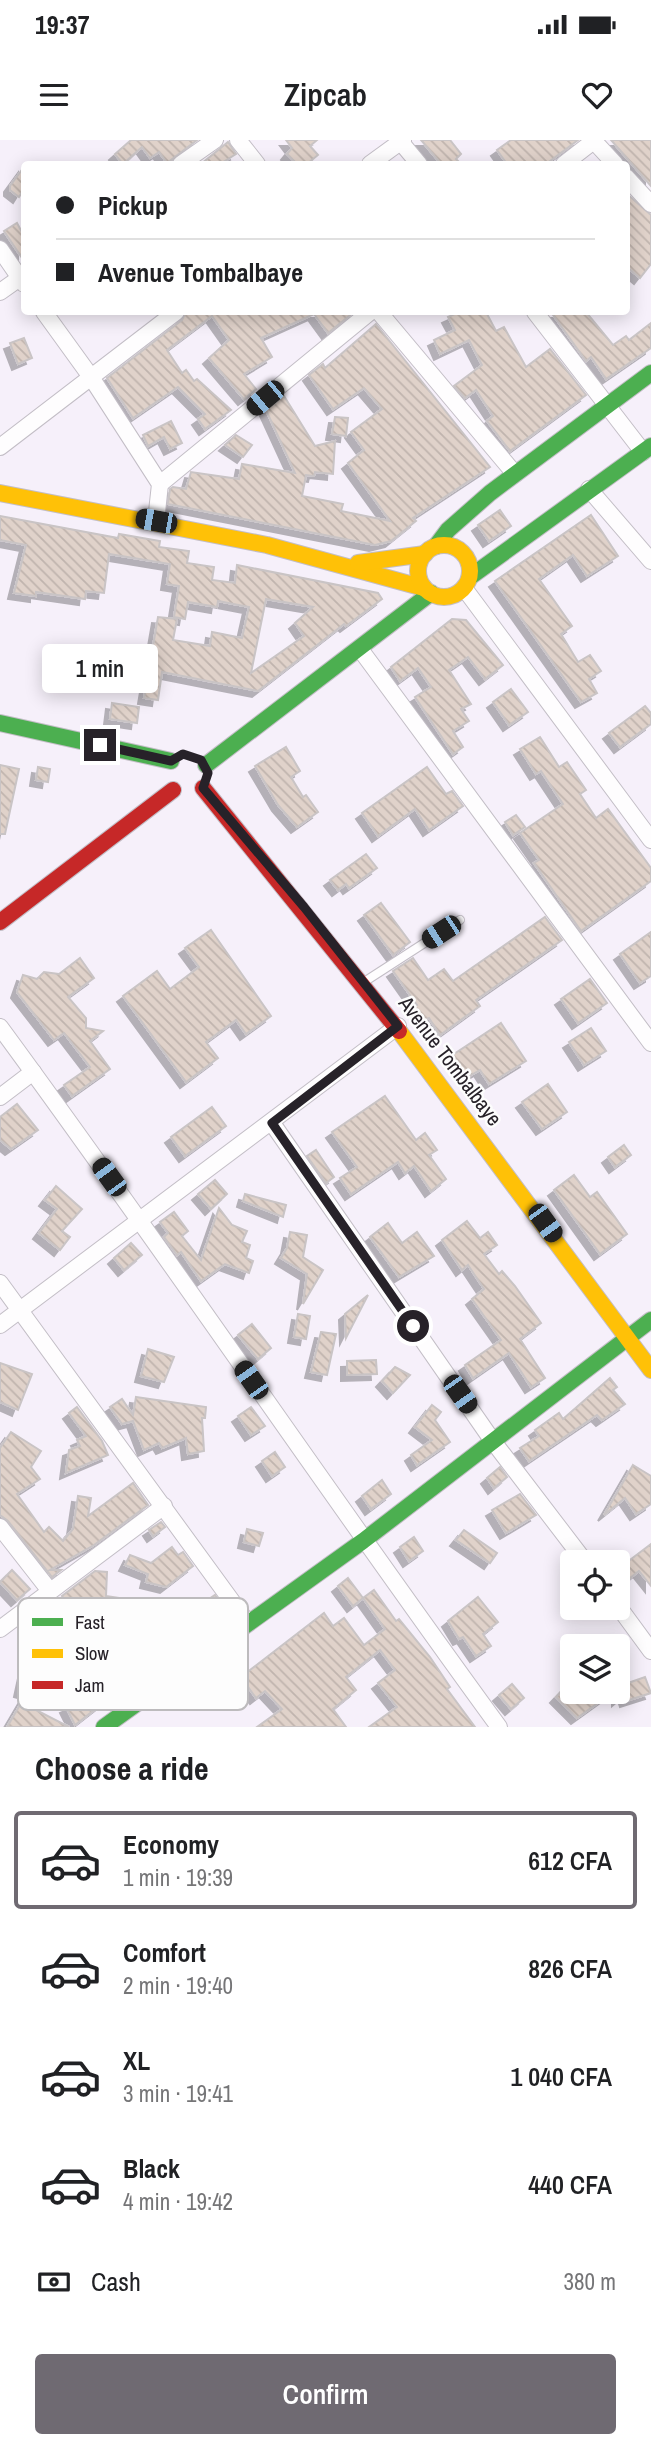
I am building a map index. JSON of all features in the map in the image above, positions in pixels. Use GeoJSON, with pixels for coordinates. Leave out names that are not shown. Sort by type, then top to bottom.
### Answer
{"type":"FeatureCollection","features":[{"type":"Feature","properties":{"kind":"street"},"geometry":{"type":"LineString","coordinates":[[185,161],[215,140]]}},
{"type":"Feature","properties":{"kind":"street"},"geometry":{"type":"LineString","coordinates":[[237,140],[254,161]]}},
{"type":"Feature","properties":{"kind":"street"},"geometry":{"type":"LineString","coordinates":[[568,161],[594,140],[612,161]]}},
{"type":"Feature","properties":{"kind":"street"},"geometry":{"type":"LineString","coordinates":[[374,161],[401,141],[417,161]]}},
{"type":"Feature","properties":{"kind":"street"},"geometry":{"type":"LineString","coordinates":[[630,181],[651,204]]}},
{"type":"Feature","properties":{"kind":"street"},"geometry":{"type":"LineString","coordinates":[[0,249],[21,276]]}},
{"type":"Feature","properties":{"kind":"street"},"geometry":{"type":"LineString","coordinates":[[0,292],[21,280]]}},
{"type":"Feature","properties":{"kind":"street"},"geometry":{"type":"LineString","coordinates":[[46,315],[92,377],[160,484],[156,521]]}},
{"type":"Feature","properties":{"kind":"street"},"geometry":{"type":"LineString","coordinates":[[0,447],[172,315]]}},
{"type":"Feature","properties":{"kind":"street"},"geometry":{"type":"LineString","coordinates":[[160,484],[366,315]]}},
{"type":"Feature","properties":{"kind":"street"},"geometry":{"type":"LineString","coordinates":[[382,315],[515,474]]}},
{"type":"Feature","properties":{"kind":"street"},"geometry":{"type":"LineString","coordinates":[[0,493],[156,521],[351,564],[448,597],[589,489],[647,449],[537,315]]}},
{"type":"Feature","properties":{"kind":"street"},"geometry":{"type":"LineString","coordinates":[[428,590],[418,567],[430,550],[466,514],[515,474],[651,373]]}},
{"type":"Feature","properties":{"kind":"street"},"geometry":{"type":"LineString","coordinates":[[589,489],[651,561]]}},
{"type":"Feature","properties":{"kind":"street"},"geometry":{"type":"LineString","coordinates":[[351,564],[430,550],[458,548],[470,566],[467,583],[651,840]]}},
{"type":"Feature","properties":{"kind":"street"},"geometry":{"type":"LineString","coordinates":[[206,765],[360,649],[428,590]]}},
{"type":"Feature","properties":{"kind":"street"},"geometry":{"type":"LineString","coordinates":[[360,649],[651,1043]]}},
{"type":"Feature","properties":{"kind":"street"},"geometry":{"type":"LineString","coordinates":[[0,723],[171,761],[189,754],[206,765]]}},
{"type":"Feature","properties":{"kind":"street"},"geometry":{"type":"LineString","coordinates":[[171,761],[166,776],[173,790],[189,795],[203,788],[207,781],[206,765]]}},
{"type":"Feature","properties":{"kind":"street","name":"Avenue Tombalbaye"},"geometry":{"type":"LineString","coordinates":[[203,788],[398,1026],[651,1370]]}},
{"type":"Feature","properties":{"kind":"street"},"geometry":{"type":"LineString","coordinates":[[0,922],[173,790]]}},
{"type":"Feature","properties":{"kind":"street"},"geometry":{"type":"LineString","coordinates":[[0,1325],[398,1026]]}},
{"type":"Feature","properties":{"kind":"street"},"geometry":{"type":"LineString","coordinates":[[0,1027],[139,1219],[363,1541],[499,1727]]}},
{"type":"Feature","properties":{"kind":"street"},"geometry":{"type":"LineString","coordinates":[[0,1097],[33,1072]]}},
{"type":"Feature","properties":{"kind":"street"},"geometry":{"type":"LineString","coordinates":[[272,1123],[492,1440],[576,1550]]}},
{"type":"Feature","properties":{"kind":"street"},"geometry":{"type":"LineString","coordinates":[[0,1283],[230,1598]]}},
{"type":"Feature","properties":{"kind":"street"},"geometry":{"type":"LineString","coordinates":[[248,1621],[363,1541],[651,1320]]}},
{"type":"Feature","properties":{"kind":"street"},"geometry":{"type":"LineString","coordinates":[[41,1598],[164,1506]]}},
{"type":"Feature","properties":{"kind":"street"},"geometry":{"type":"LineString","coordinates":[[0,1527],[50,1591]]}},
{"type":"Feature","properties":{"kind":"street"},"geometry":{"type":"LineString","coordinates":[[0,1629],[18,1615]]}},
{"type":"Feature","properties":{"kind":"street"},"geometry":{"type":"LineString","coordinates":[[628,1620],[651,1651]]}},
{"type":"Feature","properties":{"kind":"street"},"geometry":{"type":"LineString","coordinates":[[104,1727],[127,1710]]}},
{"type":"Feature","properties":{"kind":"lane"},"geometry":{"type":"LineString","coordinates":[[364,982],[460,920]]}},
{"type":"Feature","properties":{"kind":"building"},"geometry":{"type":"Polygon","coordinates":[[[131,140],[197,140],[170,161],[166,161],[159,152],[150,158],[142,147],[126,161],[121,161],[115,154],[131,140]]]}},
{"type":"Feature","properties":{"kind":"building"},"geometry":{"type":"Polygon","coordinates":[[[286,140],[317,140],[310,146],[318,155],[311,161],[294,161],[287,154],[292,148],[286,140]]]}},
{"type":"Feature","properties":{"kind":"building"},"geometry":{"type":"Polygon","coordinates":[[[421,140],[450,140],[461,154],[456,159],[458,161],[438,161],[421,140]]]}},
{"type":"Feature","properties":{"kind":"building"},"geometry":{"type":"Polygon","coordinates":[[[511,140],[578,140],[550,161],[505,161],[497,150],[511,140]]]}},
{"type":"Feature","properties":{"kind":"building"},"geometry":{"type":"Polygon","coordinates":[[[611,140],[651,140],[651,186],[630,161],[611,140]]]}},
{"type":"Feature","properties":{"kind":"building"},"geometry":{"type":"Polygon","coordinates":[[[228,142],[236,154],[225,161],[205,161],[228,142]]]}},
{"type":"Feature","properties":{"kind":"building"},"geometry":{"type":"Polygon","coordinates":[[[21,171],[19,197],[10,190],[21,171]]]}},
{"type":"Feature","properties":{"kind":"building"},"geometry":{"type":"Polygon","coordinates":[[[630,197],[651,215],[651,264],[640,278],[630,269],[630,197]]]}},
{"type":"Feature","properties":{"kind":"building"},"geometry":{"type":"Polygon","coordinates":[[[17,223],[21,230],[21,256],[4,231],[17,223]]]}},
{"type":"Feature","properties":{"kind":"building"},"geometry":{"type":"Polygon","coordinates":[[[184,315],[312,315],[261,338],[272,357],[244,374],[256,389],[244,399],[209,358],[229,340],[212,316],[167,350],[182,373],[186,370],[194,381],[197,379],[231,410],[205,429],[198,419],[205,414],[178,387],[133,418],[107,378],[182,320],[184,315]]]}},
{"type":"Feature","properties":{"kind":"building"},"geometry":{"type":"Polygon","coordinates":[[[315,315],[350,315],[328,333],[315,315]]]}},
{"type":"Feature","properties":{"kind":"building"},"geometry":{"type":"Polygon","coordinates":[[[488,315],[496,331],[504,327],[526,367],[550,349],[586,395],[510,451],[487,421],[493,416],[476,390],[465,398],[454,386],[482,365],[469,340],[440,354],[434,340],[455,330],[448,317],[488,315]]]}},
{"type":"Feature","properties":{"kind":"building"},"geometry":{"type":"Polygon","coordinates":[[[553,315],[588,315],[613,345],[626,336],[629,340],[651,323],[651,348],[606,379],[591,357],[586,361],[553,315]]]}},
{"type":"Feature","properties":{"kind":"building"},"geometry":{"type":"Polygon","coordinates":[[[376,324],[490,467],[413,518],[416,521],[391,541],[375,545],[168,504],[170,489],[186,489],[191,472],[239,479],[242,464],[295,473],[266,410],[284,396],[315,446],[335,441],[333,474],[315,472],[314,476],[306,475],[302,496],[343,504],[341,511],[390,521],[348,463],[364,450],[351,432],[382,409],[364,388],[333,409],[309,375],[323,364],[325,368],[376,324]]]}},
{"type":"Feature","properties":{"kind":"building"},"geometry":{"type":"Polygon","coordinates":[[[24,338],[32,358],[18,364],[10,343],[24,338]]]}},
{"type":"Feature","properties":{"kind":"building"},"geometry":{"type":"Polygon","coordinates":[[[335,417],[348,418],[346,436],[332,434],[335,417]]]}},
{"type":"Feature","properties":{"kind":"building"},"geometry":{"type":"Polygon","coordinates":[[[171,421],[182,443],[170,449],[164,437],[148,446],[143,435],[171,421]]]}},
{"type":"Feature","properties":{"kind":"building"},"geometry":{"type":"Polygon","coordinates":[[[236,435],[252,445],[243,457],[225,445],[236,435]]]}},
{"type":"Feature","properties":{"kind":"building"},"geometry":{"type":"Polygon","coordinates":[[[500,510],[511,526],[489,541],[478,525],[500,510]]]}},
{"type":"Feature","properties":{"kind":"building"},"geometry":{"type":"Polygon","coordinates":[[[591,515],[618,556],[587,576],[573,555],[539,579],[572,626],[561,634],[578,662],[590,655],[601,671],[589,679],[597,693],[581,702],[495,581],[591,515]]]}},
{"type":"Feature","properties":{"kind":"building"},"geometry":{"type":"Polygon","coordinates":[[[0,516],[118,538],[119,534],[160,541],[159,547],[189,551],[187,563],[214,567],[212,580],[235,583],[237,565],[378,593],[382,599],[346,626],[344,624],[258,691],[162,672],[158,700],[144,698],[158,617],[177,619],[173,640],[210,646],[212,632],[242,638],[249,607],[218,601],[217,607],[188,602],[185,619],[174,617],[179,586],[167,584],[170,564],[109,554],[104,593],[86,591],[85,599],[36,592],[36,596],[14,593],[26,545],[0,540],[0,516]],[[266,599],[251,673],[304,636],[295,623],[313,607],[266,599]]]}},
{"type":"Feature","properties":{"kind":"building"},"geometry":{"type":"Polygon","coordinates":[[[452,619],[466,620],[503,665],[485,679],[468,657],[449,670],[471,704],[461,709],[469,721],[453,731],[463,747],[453,754],[415,697],[431,687],[418,668],[400,681],[391,667],[452,619]]]}},
{"type":"Feature","properties":{"kind":"building"},"geometry":{"type":"Polygon","coordinates":[[[511,689],[528,712],[509,725],[493,702],[511,689]]]}},
{"type":"Feature","properties":{"kind":"building"},"geometry":{"type":"Polygon","coordinates":[[[112,703],[139,707],[137,723],[110,719],[112,703]]]}},
{"type":"Feature","properties":{"kind":"building"},"geometry":{"type":"Polygon","coordinates":[[[645,706],[651,713],[651,724],[620,747],[609,733],[645,706]]]}},
{"type":"Feature","properties":{"kind":"building"},"geometry":{"type":"Polygon","coordinates":[[[540,737],[559,767],[567,762],[586,790],[580,794],[596,818],[608,809],[651,868],[651,881],[581,931],[534,863],[539,860],[520,833],[563,804],[541,771],[536,774],[520,749],[540,737]]]}},
{"type":"Feature","properties":{"kind":"building"},"geometry":{"type":"Polygon","coordinates":[[[286,747],[300,771],[291,777],[303,797],[306,795],[318,812],[297,827],[278,805],[255,766],[286,747]]]}},
{"type":"Feature","properties":{"kind":"building"},"geometry":{"type":"Polygon","coordinates":[[[0,765],[19,769],[5,834],[0,834],[0,765]]]}},
{"type":"Feature","properties":{"kind":"building"},"geometry":{"type":"Polygon","coordinates":[[[38,767],[50,769],[48,782],[36,780],[38,767]]]}},
{"type":"Feature","properties":{"kind":"building"},"geometry":{"type":"Polygon","coordinates":[[[427,767],[446,794],[452,791],[463,806],[429,830],[415,809],[378,836],[362,813],[427,767]]]}},
{"type":"Feature","properties":{"kind":"building"},"geometry":{"type":"Polygon","coordinates":[[[516,815],[525,827],[513,835],[505,822],[516,815]]]}},
{"type":"Feature","properties":{"kind":"building"},"geometry":{"type":"Polygon","coordinates":[[[366,854],[377,868],[349,888],[346,884],[338,890],[330,880],[366,854]]]}},
{"type":"Feature","properties":{"kind":"building"},"geometry":{"type":"Polygon","coordinates":[[[381,903],[410,942],[393,955],[364,915],[381,903]]]}},
{"type":"Feature","properties":{"kind":"building"},"geometry":{"type":"Polygon","coordinates":[[[545,917],[562,940],[476,1000],[480,1006],[440,1035],[429,1018],[423,1021],[414,1007],[417,1005],[393,971],[413,958],[428,980],[444,969],[453,981],[545,917]]]}},
{"type":"Feature","properties":{"kind":"building"},"geometry":{"type":"Polygon","coordinates":[[[211,930],[271,1016],[246,1034],[236,1020],[206,1042],[218,1058],[186,1082],[123,996],[157,971],[170,989],[199,967],[185,948],[211,930]]]}},
{"type":"Feature","properties":{"kind":"building"},"geometry":{"type":"Polygon","coordinates":[[[651,932],[651,976],[640,983],[620,954],[651,932]]]}},
{"type":"Feature","properties":{"kind":"building"},"geometry":{"type":"Polygon","coordinates":[[[80,958],[94,978],[68,997],[86,1018],[86,1028],[103,1031],[90,1041],[110,1069],[72,1096],[64,1085],[90,1067],[64,1033],[54,1040],[17,992],[23,975],[37,979],[44,972],[59,974],[80,958]]]}},
{"type":"Feature","properties":{"kind":"building"},"geometry":{"type":"Polygon","coordinates":[[[590,979],[607,1003],[578,1023],[561,999],[590,979]]]}},
{"type":"Feature","properties":{"kind":"building"},"geometry":{"type":"Polygon","coordinates":[[[501,1023],[526,1061],[489,1084],[480,1070],[466,1078],[451,1056],[501,1023]]]}},
{"type":"Feature","properties":{"kind":"building"},"geometry":{"type":"Polygon","coordinates":[[[591,1028],[606,1051],[584,1065],[569,1042],[591,1028]]]}},
{"type":"Feature","properties":{"kind":"building"},"geometry":{"type":"Polygon","coordinates":[[[548,1084],[567,1112],[542,1129],[522,1102],[548,1084]]]}},
{"type":"Feature","properties":{"kind":"building"},"geometry":{"type":"Polygon","coordinates":[[[385,1096],[416,1140],[425,1133],[437,1150],[429,1155],[446,1179],[431,1191],[414,1166],[405,1173],[398,1162],[351,1194],[340,1178],[357,1167],[332,1132],[385,1096]]]}},
{"type":"Feature","properties":{"kind":"building"},"geometry":{"type":"Polygon","coordinates":[[[17,1104],[38,1130],[11,1149],[0,1140],[0,1117],[17,1104]]]}},
{"type":"Feature","properties":{"kind":"building"},"geometry":{"type":"Polygon","coordinates":[[[212,1107],[226,1126],[185,1156],[171,1137],[212,1107]]]}},
{"type":"Feature","properties":{"kind":"building"},"geometry":{"type":"Polygon","coordinates":[[[624,1145],[631,1155],[615,1167],[608,1157],[624,1145]]]}},
{"type":"Feature","properties":{"kind":"building"},"geometry":{"type":"Polygon","coordinates":[[[316,1150],[334,1177],[326,1183],[307,1156],[316,1150]]]}},
{"type":"Feature","properties":{"kind":"building"},"geometry":{"type":"Polygon","coordinates":[[[574,1175],[590,1197],[597,1192],[627,1234],[600,1254],[554,1190],[574,1175]]]}},
{"type":"Feature","properties":{"kind":"building"},"geometry":{"type":"Polygon","coordinates":[[[215,1180],[227,1194],[211,1209],[198,1194],[215,1180]]]}},
{"type":"Feature","properties":{"kind":"building"},"geometry":{"type":"Polygon","coordinates":[[[56,1186],[82,1209],[62,1231],[70,1237],[60,1250],[39,1233],[57,1209],[45,1200],[56,1186]]]}},
{"type":"Feature","properties":{"kind":"building"},"geometry":{"type":"Polygon","coordinates":[[[245,1194],[286,1205],[283,1217],[243,1201],[245,1194]]]}},
{"type":"Feature","properties":{"kind":"building"},"geometry":{"type":"Polygon","coordinates":[[[219,1208],[232,1225],[247,1231],[242,1242],[250,1245],[246,1258],[253,1261],[249,1273],[225,1264],[201,1281],[181,1252],[177,1255],[164,1237],[168,1233],[160,1222],[174,1212],[188,1231],[182,1236],[201,1260],[219,1208]]]}},
{"type":"Feature","properties":{"kind":"building"},"geometry":{"type":"Polygon","coordinates":[[[467,1221],[480,1238],[488,1232],[497,1245],[484,1254],[499,1274],[502,1271],[515,1286],[541,1323],[520,1339],[545,1378],[531,1387],[509,1353],[473,1378],[465,1365],[501,1340],[472,1299],[484,1289],[468,1265],[462,1270],[442,1240],[467,1221]]]}},
{"type":"Feature","properties":{"kind":"building"},"geometry":{"type":"Polygon","coordinates":[[[388,1223],[402,1243],[417,1232],[434,1256],[399,1277],[370,1237],[388,1223]]]}},
{"type":"Feature","properties":{"kind":"building"},"geometry":{"type":"Polygon","coordinates":[[[290,1232],[307,1235],[303,1257],[323,1270],[303,1304],[307,1274],[281,1258],[287,1248],[290,1232]]]}},
{"type":"Feature","properties":{"kind":"building"},"geometry":{"type":"Polygon","coordinates":[[[131,1243],[142,1255],[124,1270],[114,1258],[131,1243]]]}},
{"type":"Feature","properties":{"kind":"building"},"geometry":{"type":"Polygon","coordinates":[[[368,1295],[346,1338],[345,1314],[368,1295]]]}},
{"type":"Feature","properties":{"kind":"building"},"geometry":{"type":"Polygon","coordinates":[[[298,1314],[310,1316],[306,1339],[294,1337],[298,1314]]]}},
{"type":"Feature","properties":{"kind":"building"},"geometry":{"type":"Polygon","coordinates":[[[252,1324],[271,1348],[258,1359],[238,1335],[252,1324]]]}},
{"type":"Feature","properties":{"kind":"building"},"geometry":{"type":"Polygon","coordinates":[[[321,1332],[336,1334],[327,1375],[311,1372],[321,1332]]]}},
{"type":"Feature","properties":{"kind":"building"},"geometry":{"type":"Polygon","coordinates":[[[148,1349],[174,1357],[164,1382],[141,1376],[148,1349]]]}},
{"type":"Feature","properties":{"kind":"building"},"geometry":{"type":"Polygon","coordinates":[[[376,1360],[377,1374],[347,1375],[347,1361],[376,1360]]]}},
{"type":"Feature","properties":{"kind":"building"},"geometry":{"type":"Polygon","coordinates":[[[0,1363],[32,1374],[18,1410],[0,1402],[0,1363]]]}},
{"type":"Feature","properties":{"kind":"building"},"geometry":{"type":"Polygon","coordinates":[[[395,1367],[410,1375],[393,1393],[382,1381],[395,1367]]]}},
{"type":"Feature","properties":{"kind":"building"},"geometry":{"type":"Polygon","coordinates":[[[610,1378],[617,1387],[613,1390],[625,1404],[602,1420],[597,1415],[529,1461],[520,1448],[539,1436],[535,1430],[559,1413],[563,1419],[610,1378]]]}},
{"type":"Feature","properties":{"kind":"building"},"geometry":{"type":"Polygon","coordinates":[[[136,1397],[206,1407],[205,1418],[202,1418],[204,1451],[188,1454],[186,1438],[162,1448],[159,1443],[144,1450],[133,1421],[122,1424],[110,1407],[122,1399],[133,1415],[136,1397]]]}},
{"type":"Feature","properties":{"kind":"building"},"geometry":{"type":"Polygon","coordinates":[[[432,1405],[441,1412],[435,1420],[450,1442],[417,1465],[411,1455],[432,1440],[415,1427],[432,1405]]]}},
{"type":"Feature","properties":{"kind":"building"},"geometry":{"type":"Polygon","coordinates":[[[77,1407],[102,1441],[108,1455],[66,1473],[69,1450],[80,1446],[77,1440],[86,1436],[69,1413],[77,1407]]]}},
{"type":"Feature","properties":{"kind":"building"},"geometry":{"type":"Polygon","coordinates":[[[251,1407],[265,1426],[251,1435],[238,1416],[251,1407]]]}},
{"type":"Feature","properties":{"kind":"building"},"geometry":{"type":"Polygon","coordinates":[[[11,1432],[41,1451],[31,1467],[40,1479],[17,1494],[44,1532],[49,1527],[63,1541],[73,1529],[78,1496],[91,1498],[88,1516],[133,1483],[148,1505],[94,1545],[50,1570],[61,1570],[52,1577],[8,1521],[0,1515],[0,1448],[11,1432]]]}},
{"type":"Feature","properties":{"kind":"building"},"geometry":{"type":"Polygon","coordinates":[[[275,1452],[285,1467],[272,1476],[262,1461],[275,1452]]]}},
{"type":"Feature","properties":{"kind":"building"},"geometry":{"type":"Polygon","coordinates":[[[633,1465],[651,1476],[651,1504],[636,1514],[625,1498],[604,1515],[633,1465]]]}},
{"type":"Feature","properties":{"kind":"building"},"geometry":{"type":"Polygon","coordinates":[[[500,1467],[507,1477],[494,1488],[487,1478],[500,1467]]]}},
{"type":"Feature","properties":{"kind":"building"},"geometry":{"type":"Polygon","coordinates":[[[382,1480],[391,1494],[371,1509],[362,1496],[382,1480]]]}},
{"type":"Feature","properties":{"kind":"building"},"geometry":{"type":"Polygon","coordinates":[[[520,1494],[536,1515],[506,1533],[492,1510],[520,1494]]]}},
{"type":"Feature","properties":{"kind":"building"},"geometry":{"type":"Polygon","coordinates":[[[161,1522],[165,1527],[153,1536],[149,1530],[161,1522]]]}},
{"type":"Feature","properties":{"kind":"building"},"geometry":{"type":"Polygon","coordinates":[[[247,1529],[263,1533],[259,1546],[244,1542],[247,1529]]]}},
{"type":"Feature","properties":{"kind":"building"},"geometry":{"type":"Polygon","coordinates":[[[464,1530],[497,1553],[490,1563],[456,1540],[464,1530]]]}},
{"type":"Feature","properties":{"kind":"building"},"geometry":{"type":"Polygon","coordinates":[[[414,1537],[423,1551],[409,1561],[400,1547],[414,1537]]]}},
{"type":"Feature","properties":{"kind":"building"},"geometry":{"type":"Polygon","coordinates":[[[651,1544],[651,1586],[639,1571],[630,1578],[630,1560],[651,1544]]]}},
{"type":"Feature","properties":{"kind":"building"},"geometry":{"type":"Polygon","coordinates":[[[172,1547],[178,1555],[183,1552],[193,1566],[166,1587],[146,1582],[148,1574],[125,1565],[130,1555],[151,1563],[172,1547]]]}},
{"type":"Feature","properties":{"kind":"building"},"geometry":{"type":"Polygon","coordinates":[[[12,1570],[30,1589],[17,1600],[0,1582],[12,1570]]]}},
{"type":"Feature","properties":{"kind":"building"},"geometry":{"type":"Polygon","coordinates":[[[95,1571],[107,1572],[106,1596],[120,1598],[64,1598],[62,1596],[95,1571]]]}},
{"type":"Feature","properties":{"kind":"building"},"geometry":{"type":"Polygon","coordinates":[[[348,1578],[363,1598],[353,1606],[338,1586],[348,1578]]]}},
{"type":"Feature","properties":{"kind":"building"},"geometry":{"type":"Polygon","coordinates":[[[374,1590],[396,1621],[399,1619],[430,1657],[450,1687],[447,1689],[475,1727],[369,1727],[397,1707],[378,1683],[395,1670],[380,1650],[346,1677],[356,1690],[333,1709],[346,1727],[257,1727],[282,1709],[265,1691],[256,1698],[248,1687],[248,1672],[324,1613],[333,1626],[344,1618],[364,1645],[385,1629],[363,1598],[374,1590]]]}},
{"type":"Feature","properties":{"kind":"building"},"geometry":{"type":"Polygon","coordinates":[[[478,1597],[498,1622],[483,1634],[491,1646],[476,1656],[463,1637],[459,1639],[448,1621],[478,1597]]]}},
{"type":"Feature","properties":{"kind":"building"},"geometry":{"type":"Polygon","coordinates":[[[645,1677],[651,1693],[630,1700],[630,1682],[645,1677]]]}},
{"type":"Feature","properties":{"kind":"building"},"geometry":{"type":"Polygon","coordinates":[[[512,1684],[524,1698],[511,1709],[499,1695],[512,1684]]]}},
{"type":"Feature","properties":{"kind":"building"},"geometry":{"type":"Polygon","coordinates":[[[563,1704],[596,1704],[577,1718],[563,1704]]]}},
{"type":"Feature","properties":{"kind":"building"},"geometry":{"type":"Polygon","coordinates":[[[18,1708],[36,1710],[69,1727],[7,1727],[18,1708]]]}},
{"type":"Feature","properties":{"kind":"building"},"geometry":{"type":"Polygon","coordinates":[[[68,1710],[94,1710],[75,1725],[68,1710]]]}},
{"type":"Feature","properties":{"kind":"traffic: fast"},"geometry":{"type":"LineString","coordinates":[[436,546],[448,530],[490,493],[651,373]]}},
{"type":"Feature","properties":{"kind":"traffic: fast"},"geometry":{"type":"LineString","coordinates":[[470,577],[651,446]]}},
{"type":"Feature","properties":{"kind":"traffic: fast"},"geometry":{"type":"LineString","coordinates":[[206,765],[431,593]]}},
{"type":"Feature","properties":{"kind":"traffic: fast"},"geometry":{"type":"LineString","coordinates":[[0,723],[171,761]]}},
{"type":"Feature","properties":{"kind":"traffic: fast"},"geometry":{"type":"LineString","coordinates":[[248,1624],[363,1541],[651,1320]]}},
{"type":"Feature","properties":{"kind":"traffic: fast"},"geometry":{"type":"LineString","coordinates":[[104,1727],[128,1710]]}},
{"type":"Feature","properties":{"kind":"traffic: slow"},"geometry":{"type":"LineString","coordinates":[[0,493],[267,545],[424,588]]}},
{"type":"Feature","properties":{"kind":"traffic: slow"},"geometry":{"type":"LineString","coordinates":[[444,545],[454,547],[462,553],[468,561],[470,571],[468,581],[462,589],[454,595],[444,597],[434,595],[426,589],[420,581],[418,571],[420,561],[426,553],[434,547],[444,545]]}},
{"type":"Feature","properties":{"kind":"traffic: slow"},"geometry":{"type":"LineString","coordinates":[[358,563],[425,554]]}},
{"type":"Feature","properties":{"kind":"traffic: slow"},"geometry":{"type":"LineString","coordinates":[[399,1031],[651,1370]]}},
{"type":"Feature","properties":{"kind":"traffic: jam"},"geometry":{"type":"LineString","coordinates":[[203,788],[399,1031]]}},
{"type":"Feature","properties":{"kind":"traffic: jam"},"geometry":{"type":"LineString","coordinates":[[0,922],[173,790]]}},
{"type":"Feature","properties":{"kind":"route"},"geometry":{"type":"LineString","coordinates":[[100,745],[171,761],[183,754],[196,756],[201,760],[208,773],[203,788],[304,907],[398,1026],[272,1123],[413,1326]]}}]}
